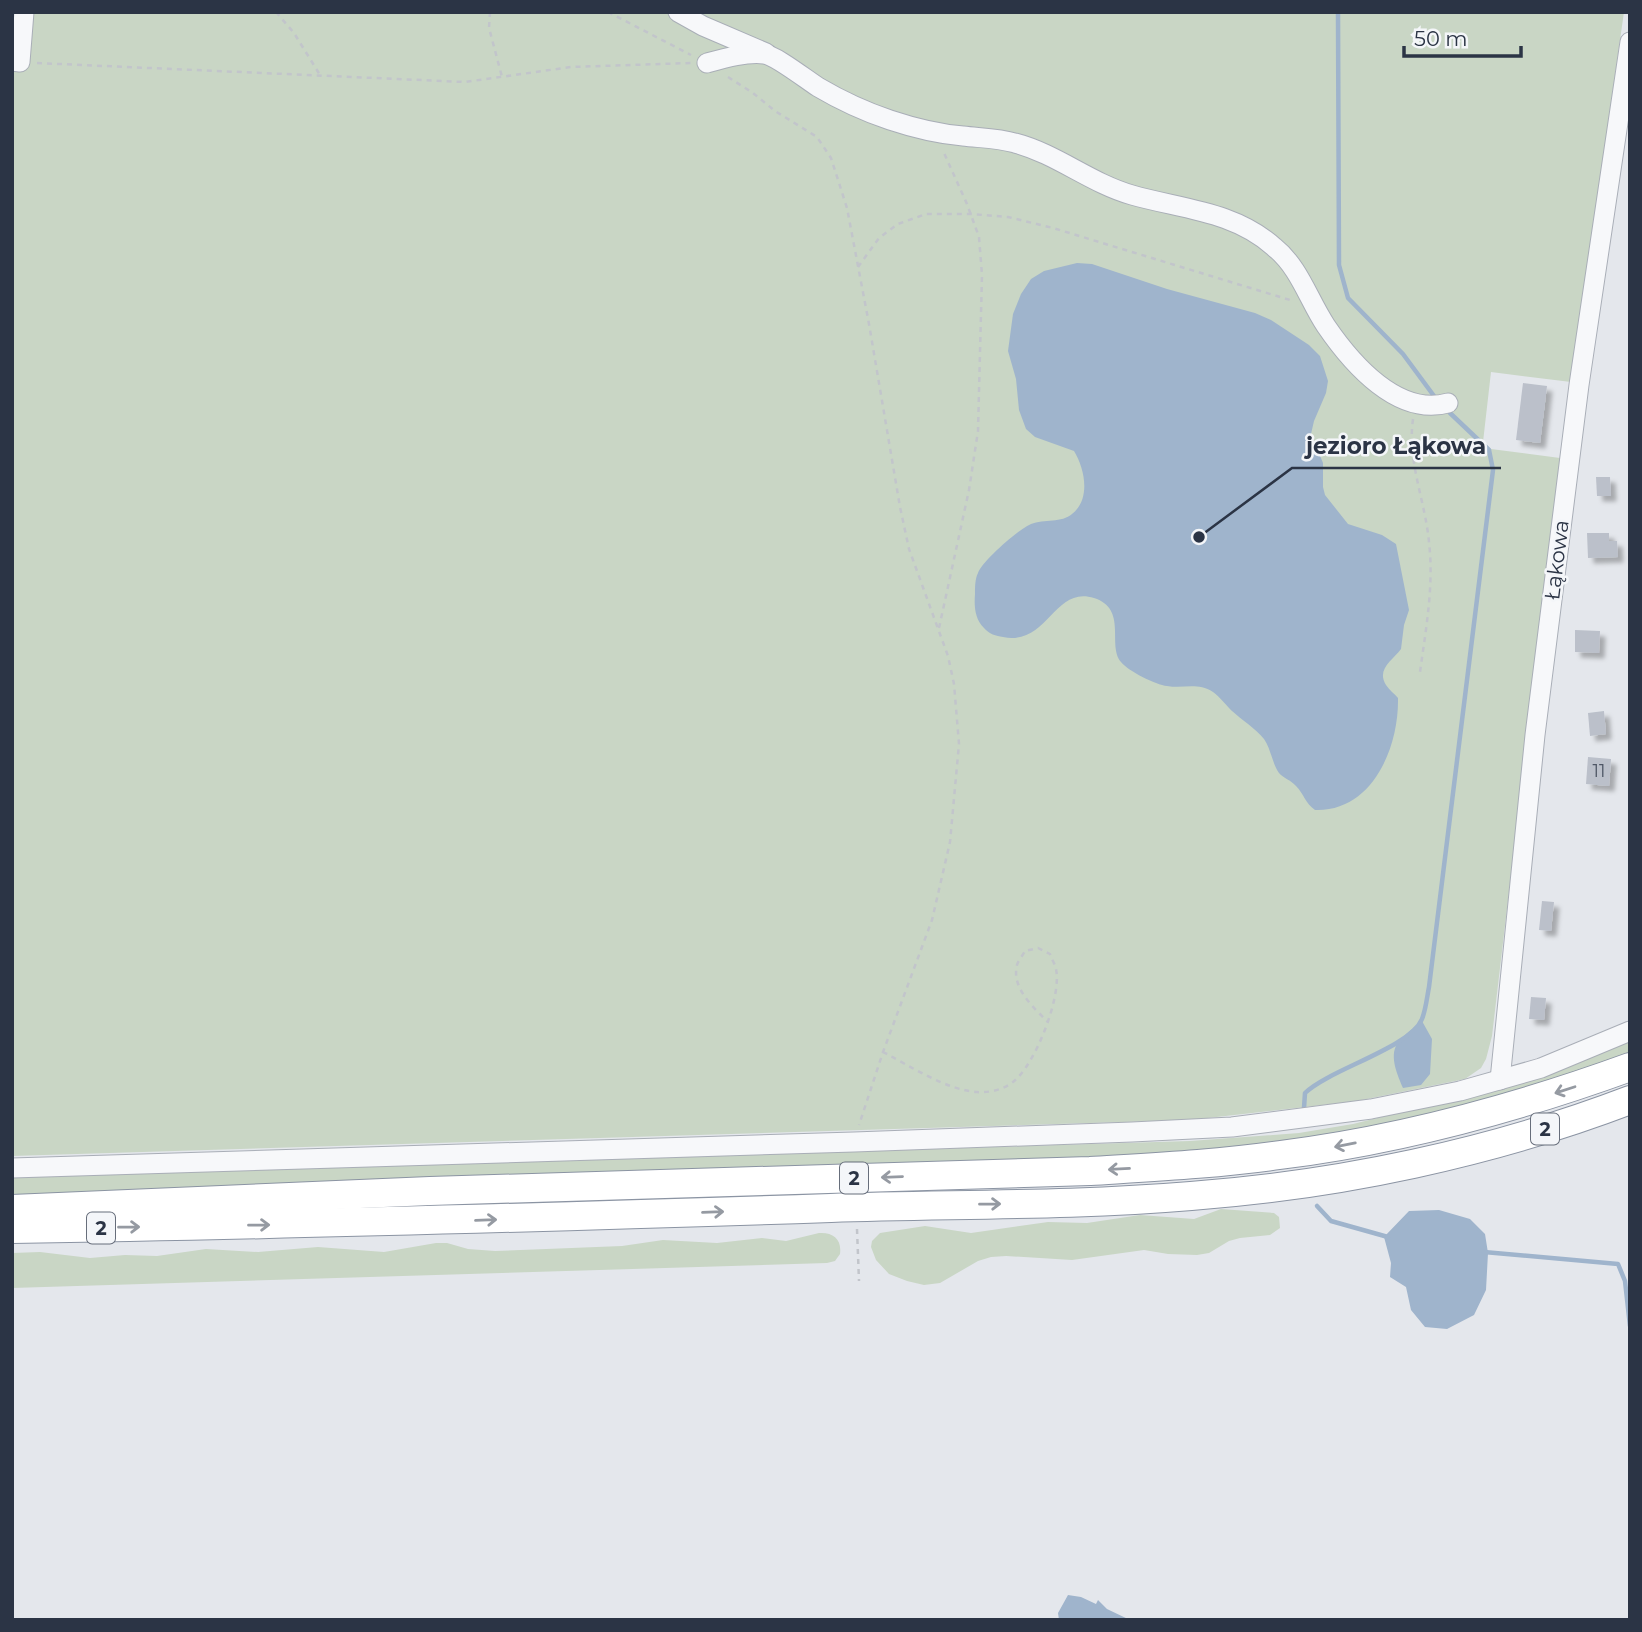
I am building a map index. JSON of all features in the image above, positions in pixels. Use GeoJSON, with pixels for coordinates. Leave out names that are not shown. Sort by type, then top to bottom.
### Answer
{"type":"FeatureCollection","features":[{"type":"Feature","properties":{"kind":"highway","name":"2"},"geometry":{"type":"LineString","coordinates":[[12,1209],[444,1190],[1186,1166],[1294,1153],[1429,1128],[1522,1103],[1630,1067]]}},
{"type":"Feature","properties":{"kind":"highway","name":"2"},"geometry":{"type":"LineString","coordinates":[[12,1229],[440,1222],[856,1207],[1086,1202],[1251,1191],[1419,1161],[1517,1138],[1630,1100]]}},
{"type":"Feature","properties":{"kind":"street"},"geometry":{"type":"LineString","coordinates":[[16,62],[24,12]]}},
{"type":"Feature","properties":{"kind":"street"},"geometry":{"type":"LineString","coordinates":[[678,12],[703,26],[766,53],[820,88],[881,117],[935,132],[1014,142],[1040,151],[1125,193],[1219,215],[1239,223],[1258,233],[1294,267],[1316,309],[1358,366],[1390,391],[1419,406],[1448,403]]}},
{"type":"Feature","properties":{"kind":"street","name":"Łąkowa"},"geometry":{"type":"LineString","coordinates":[[1500,1080],[1537,722],[1579,386],[1630,42]]}},
{"type":"Feature","properties":{"kind":"street"},"geometry":{"type":"LineString","coordinates":[[707,63],[766,53]]}},
{"type":"Feature","properties":{"kind":"street"},"geometry":{"type":"LineString","coordinates":[[12,1168],[1187,1130],[1371,1109],[1500,1080],[1580,1053],[1630,1031]]}},
{"type":"Feature","properties":{"kind":"path"},"geometry":{"type":"LineString","coordinates":[[276,12],[294,33],[320,75]]}},
{"type":"Feature","properties":{"kind":"path"},"geometry":{"type":"LineString","coordinates":[[490,12],[489,28],[502,77]]}},
{"type":"Feature","properties":{"kind":"path"},"geometry":{"type":"LineString","coordinates":[[608,12],[707,63],[817,137],[831,158],[846,208],[858,267],[909,549],[939,628],[954,684],[959,758],[955,807],[932,920],[883,1052],[854,1142]]}},
{"type":"Feature","properties":{"kind":"path"},"geometry":{"type":"LineString","coordinates":[[16,62],[465,82],[571,67],[707,63]]}},
{"type":"Feature","properties":{"kind":"path"},"geometry":{"type":"LineString","coordinates":[[935,132],[979,237],[982,275],[978,430],[969,490],[939,628]]}},
{"type":"Feature","properties":{"kind":"path"},"geometry":{"type":"LineString","coordinates":[[858,267],[878,238],[898,223],[926,215],[1008,217],[1218,276],[1316,309]]}},
{"type":"Feature","properties":{"kind":"path"},"geometry":{"type":"LineString","coordinates":[[1419,406],[1414,418],[1412,447],[1429,537],[1432,573],[1420,671]]}},
{"type":"Feature","properties":{"kind":"path"},"geometry":{"type":"LineString","coordinates":[[883,1052],[956,1089],[994,1091],[1013,1082],[1032,1058],[1048,1022],[1055,989],[1056,970],[1049,954],[1038,948],[1025,951],[1017,965],[1017,981],[1025,998],[1048,1022]]}},
{"type":"Feature","properties":{"kind":"path"},"geometry":{"type":"LineString","coordinates":[[856,1207],[859,1281]]}},
{"type":"Feature","properties":{"kind":"green space"},"geometry":{"type":"Polygon","coordinates":[[[12,12],[1624,12],[1571,382],[1491,372],[1483,442],[1491,449],[1560,458],[1492,1036],[1481,1068],[1465,1079],[1357,1101],[1190,1120],[12,1156],[12,12]]]}},
{"type":"Feature","properties":{"kind":"green space"},"geometry":{"type":"Polygon","coordinates":[[[1630,1040],[1630,1060],[1537,1093],[1245,1153],[12,1203],[12,1177],[1190,1141],[1299,1133],[1353,1124],[1483,1092],[1630,1040]]]}},
{"type":"Feature","properties":{"kind":"green space"},"geometry":{"type":"Polygon","coordinates":[[[1221,1209],[1274,1213],[1279,1217],[1280,1228],[1270,1235],[1229,1241],[1209,1253],[1197,1255],[1144,1250],[1072,1260],[991,1257],[978,1261],[940,1283],[924,1285],[889,1274],[876,1260],[871,1247],[872,1241],[880,1233],[925,1226],[971,1233],[1048,1222],[1087,1223],[1140,1215],[1194,1219],[1221,1209]]]}},
{"type":"Feature","properties":{"kind":"green space"},"geometry":{"type":"Polygon","coordinates":[[[819,1233],[832,1235],[838,1240],[840,1254],[835,1261],[12,1288],[12,1253],[40,1252],[90,1258],[157,1256],[206,1249],[258,1252],[318,1247],[384,1252],[436,1243],[495,1251],[622,1246],[663,1240],[717,1243],[762,1238],[786,1241],[819,1233]]]}},
{"type":"Feature","properties":{"kind":"water"},"geometry":{"type":"Polygon","coordinates":[[[1077,263],[1092,264],[1167,289],[1255,313],[1271,320],[1309,345],[1320,356],[1328,381],[1311,434],[1323,463],[1325,495],[1348,524],[1382,535],[1396,544],[1409,610],[1401,649],[1384,669],[1383,674],[1386,685],[1398,698],[1393,737],[1378,773],[1367,789],[1352,800],[1335,808],[1315,810],[1299,789],[1279,773],[1264,739],[1213,692],[1196,686],[1162,685],[1125,666],[1117,655],[1111,610],[1094,598],[1080,596],[1069,600],[1031,633],[1018,637],[993,634],[979,621],[975,608],[975,583],[986,561],[1025,527],[1068,517],[1082,500],[1083,475],[1074,451],[1035,437],[1026,429],[1019,410],[1016,379],[1008,351],[1013,314],[1031,279],[1044,271],[1077,263]]]}},
{"type":"Feature","properties":{"kind":"water"},"geometry":{"type":"Polygon","coordinates":[[[1422,1021],[1432,1039],[1430,1074],[1421,1085],[1403,1088],[1395,1066],[1395,1049],[1401,1039],[1422,1021]]]}},
{"type":"Feature","properties":{"kind":"water"},"geometry":{"type":"Polygon","coordinates":[[[1439,1210],[1470,1219],[1485,1234],[1488,1253],[1486,1290],[1474,1315],[1447,1329],[1425,1327],[1411,1310],[1406,1287],[1390,1277],[1391,1263],[1384,1237],[1409,1211],[1439,1210]]]}},
{"type":"Feature","properties":{"kind":"water"},"geometry":{"type":"Polygon","coordinates":[[[1068,1595],[1096,1604],[1098,1600],[1107,1609],[1130,1620],[1059,1620],[1058,1613],[1068,1595]]]}},
{"type":"Feature","properties":{"kind":"building"},"geometry":{"type":"Polygon","coordinates":[[[1523,383],[1547,386],[1540,443],[1516,440],[1523,383]]]}},
{"type":"Feature","properties":{"kind":"building"},"geometry":{"type":"Polygon","coordinates":[[[1596,477],[1610,477],[1611,496],[1597,496],[1596,477]]]}},
{"type":"Feature","properties":{"kind":"building"},"geometry":{"type":"Polygon","coordinates":[[[1587,533],[1609,533],[1609,541],[1617,541],[1618,557],[1588,558],[1587,533]]]}},
{"type":"Feature","properties":{"kind":"building"},"geometry":{"type":"Polygon","coordinates":[[[1575,630],[1600,631],[1599,653],[1575,652],[1575,630]]]}},
{"type":"Feature","properties":{"kind":"building"},"geometry":{"type":"Polygon","coordinates":[[[1604,711],[1606,734],[1590,736],[1588,713],[1604,711]]]}},
{"type":"Feature","properties":{"kind":"building"},"geometry":{"type":"Polygon","coordinates":[[[1588,757],[1611,759],[1609,786],[1586,784],[1588,757]]]}},
{"type":"Feature","properties":{"kind":"building"},"geometry":{"type":"Polygon","coordinates":[[[1542,901],[1554,902],[1551,931],[1539,930],[1542,901]]]}},
{"type":"Feature","properties":{"kind":"building"},"geometry":{"type":"Polygon","coordinates":[[[1531,997],[1546,998],[1544,1020],[1529,1019],[1531,997]]]}},
{"type":"Feature","properties":{"kind":"waterway"},"geometry":{"type":"LineString","coordinates":[[1338,12],[1339,265],[1348,298],[1403,354],[1434,396]]}},
{"type":"Feature","properties":{"kind":"waterway"},"geometry":{"type":"LineString","coordinates":[[1304,1108],[1305,1093],[1317,1084],[1386,1049],[1415,1030],[1425,1007],[1493,470],[1489,450],[1450,413]]}},
{"type":"Feature","properties":{"kind":"waterway"},"geometry":{"type":"LineString","coordinates":[[1317,1206],[1331,1221],[1388,1237]]}},
{"type":"Feature","properties":{"kind":"waterway"},"geometry":{"type":"LineString","coordinates":[[1484,1252],[1618,1264],[1625,1281],[1630,1326]]}},
{"type":"Feature","properties":{"kind":"place","name":"jezioro Łąkowa"},"geometry":{"type":"Point","coordinates":[1199,537]}}]}
